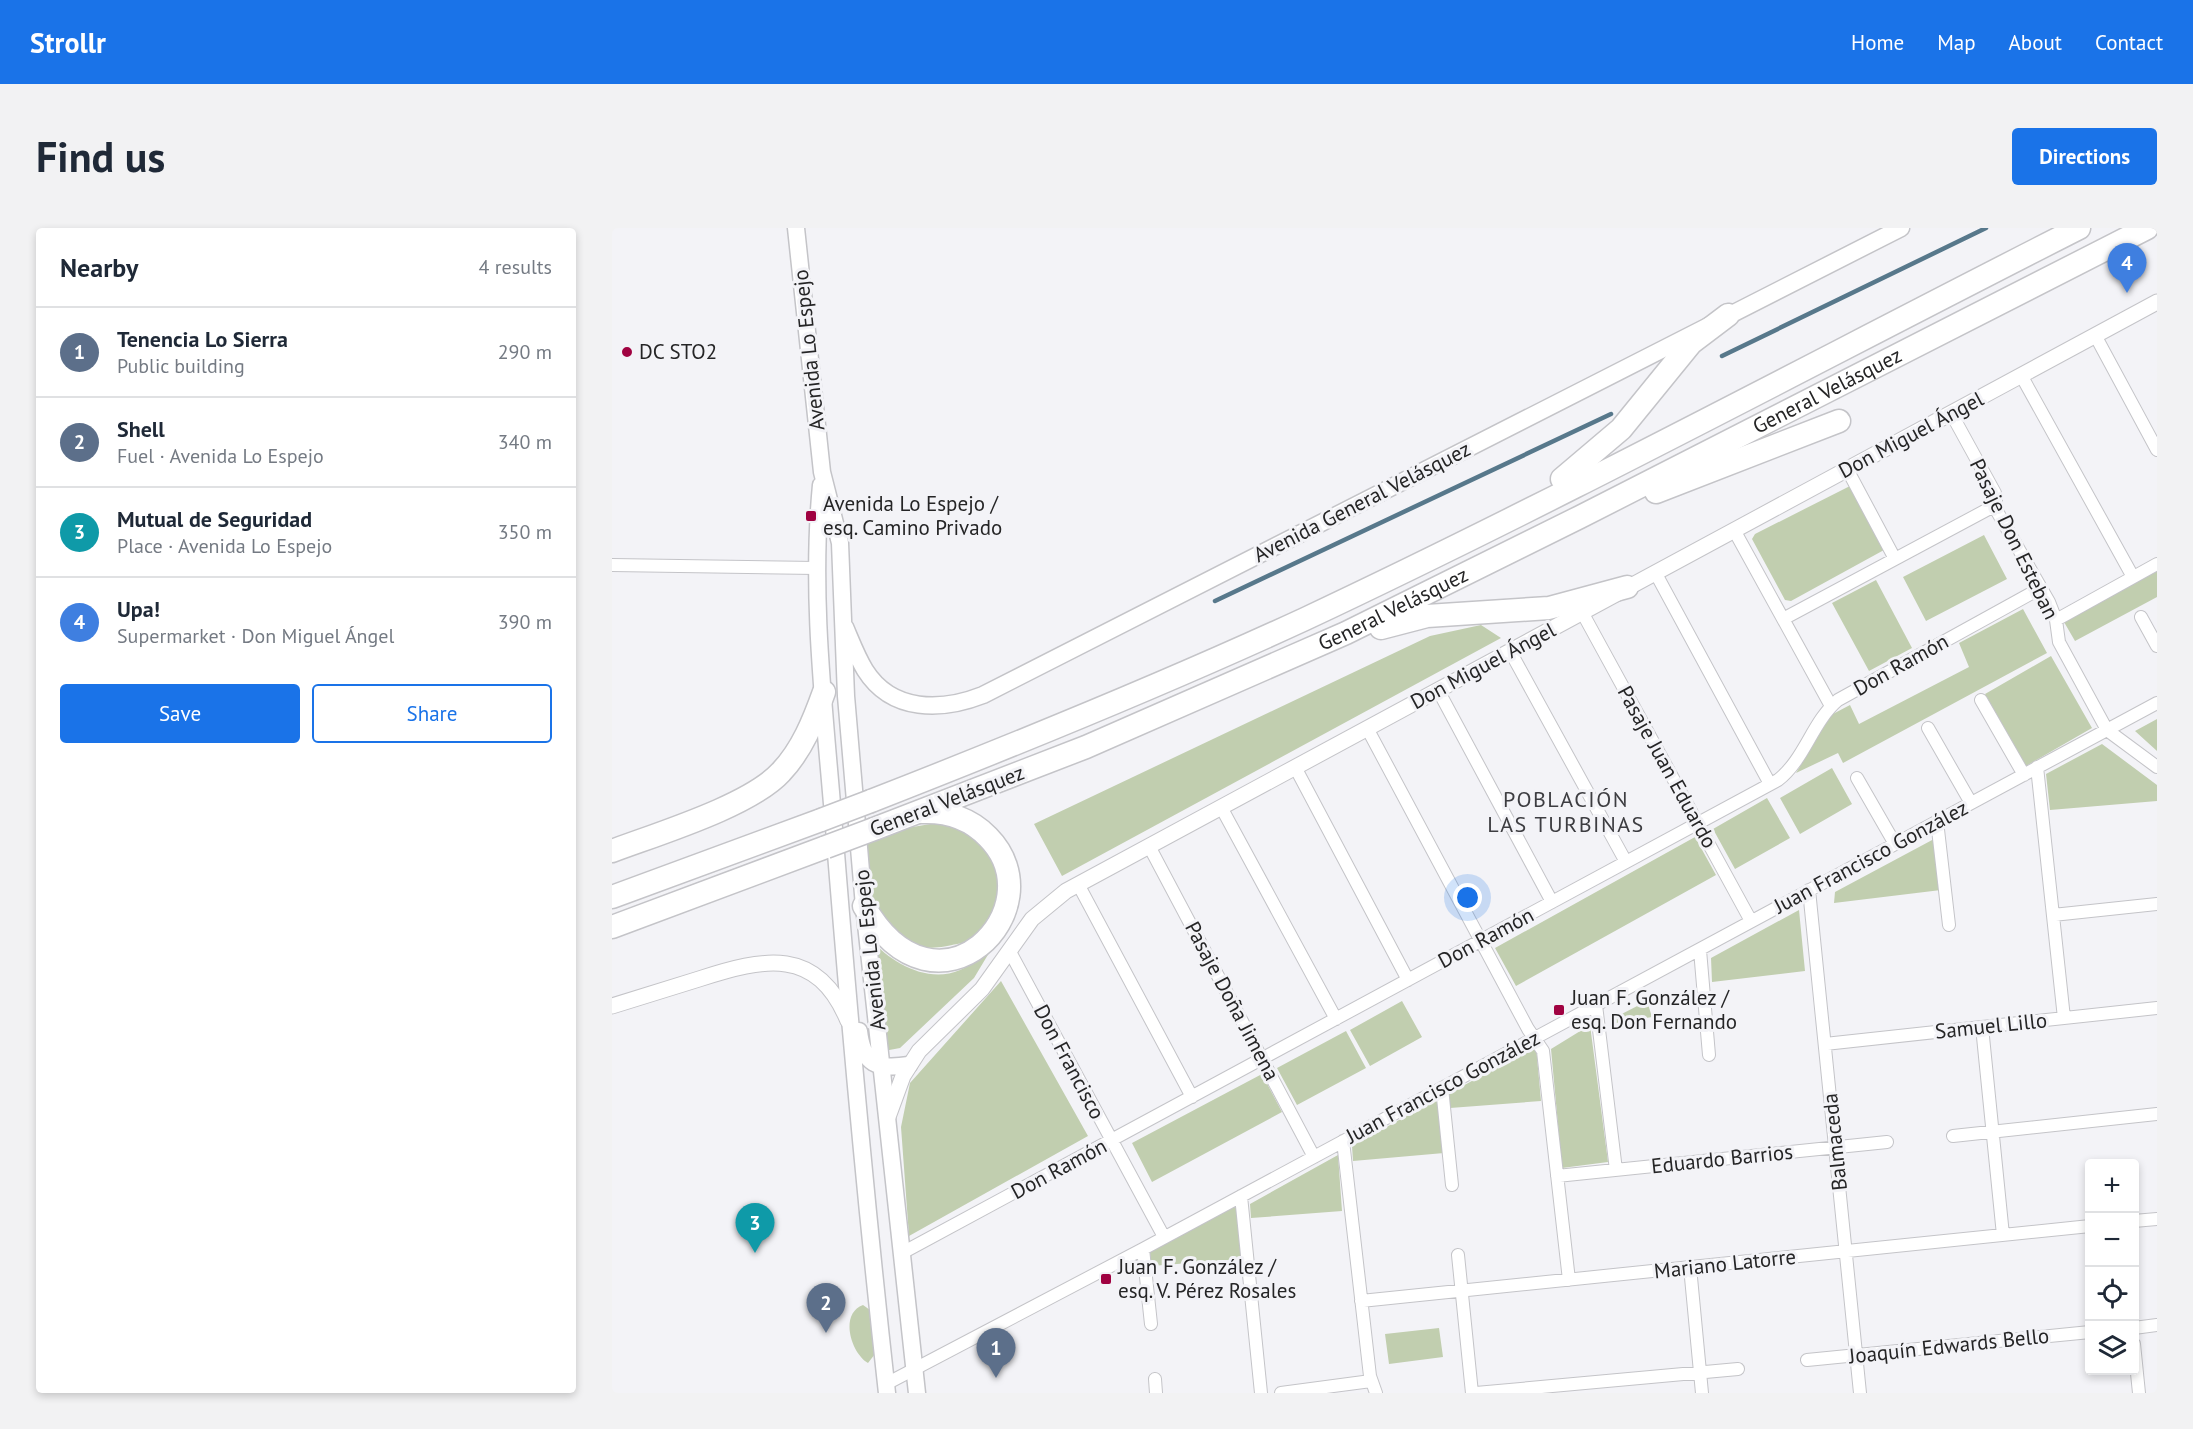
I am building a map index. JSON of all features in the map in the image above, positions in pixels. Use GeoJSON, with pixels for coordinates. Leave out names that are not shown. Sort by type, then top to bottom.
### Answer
{"type":"FeatureCollection","features":[{"type":"Feature","properties":{"kind":"highway","name":"General Velásquez"},"geometry":{"type":"LineString","coordinates":[[612,897],[871,801],[1053,729],[1192,670],[1372,586],[1524,511],[2079,228]]}},
{"type":"Feature","properties":{"kind":"highway","name":"General Velásquez"},"geometry":{"type":"LineString","coordinates":[[612,927],[1086,747],[1267,670],[1580,517],[2146,228]]}},
{"type":"Feature","properties":{"kind":"highway"},"geometry":{"type":"LineString","coordinates":[[1524,511],[1610,441],[1691,343],[1728,315]]}},
{"type":"Feature","properties":{"kind":"highway"},"geometry":{"type":"LineString","coordinates":[[1580,517],[1663,490],[1839,421]]}},
{"type":"Feature","properties":{"kind":"highway"},"geometry":{"type":"LineString","coordinates":[[1267,670],[1359,635],[1415,619],[1549,608],[1627,587]]}},
{"type":"Feature","properties":{"kind":"highway"},"geometry":{"type":"LineString","coordinates":[[612,851],[738,801],[771,781],[781,772],[801,745],[824,692]]}},
{"type":"Feature","properties":{"kind":"highway"},"geometry":{"type":"LineString","coordinates":[[864,906],[878,928],[897,947],[923,960],[954,958],[974,951],[990,938],[1002,919],[1008,896],[1007,872],[999,850],[992,840],[973,824],[950,814],[911,814]]}},
{"type":"Feature","properties":{"kind":"main road","name":"Avenida Lo Espejo"},"geometry":{"type":"LineString","coordinates":[[796,228],[822,472],[840,543],[846,696],[864,906],[917,1393]]}},
{"type":"Feature","properties":{"kind":"main road","name":"Avenida General Velásquez"},"geometry":{"type":"LineString","coordinates":[[845,627],[865,670],[884,691],[896,698],[932,707],[966,702],[1000,688],[1901,228]]}},
{"type":"Feature","properties":{"kind":"main road","name":"Avenida Lo Espejo"},"geometry":{"type":"LineString","coordinates":[[822,472],[815,543],[824,692],[849,1025],[886,1389]]}},
{"type":"Feature","properties":{"kind":"main road"},"geometry":{"type":"LineString","coordinates":[[846,975],[856,1007],[862,1049],[871,1062],[883,1067],[909,1065]]}},
{"type":"Feature","properties":{"kind":"main road"},"geometry":{"type":"LineString","coordinates":[[863,1161],[866,1155],[876,1150],[892,1157]]}},
{"type":"Feature","properties":{"kind":"street","name":"Don Miguel Ángel"},"geometry":{"type":"LineString","coordinates":[[888,1117],[909,1065],[930,1039],[978,994],[1009,950],[1044,907],[1078,885],[2157,302]]}},
{"type":"Feature","properties":{"kind":"street"},"geometry":{"type":"LineString","coordinates":[[2095,335],[2157,450]]}},
{"type":"Feature","properties":{"kind":"street"},"geometry":{"type":"LineString","coordinates":[[2021,375],[2133,578]]}},
{"type":"Feature","properties":{"kind":"street","name":"Pasaje Don Esteban"},"geometry":{"type":"LineString","coordinates":[[1951,413],[1995,493],[1994,506],[2056,620],[2059,642],[2107,730]]}},
{"type":"Feature","properties":{"kind":"street"},"geometry":{"type":"LineString","coordinates":[[1847,469],[1895,559]]}},
{"type":"Feature","properties":{"kind":"street"},"geometry":{"type":"LineString","coordinates":[[1783,619],[1994,506]]}},
{"type":"Feature","properties":{"kind":"street"},"geometry":{"type":"LineString","coordinates":[[1734,530],[1831,706]]}},
{"type":"Feature","properties":{"kind":"street"},"geometry":{"type":"LineString","coordinates":[[2056,620],[2157,564]]}},
{"type":"Feature","properties":{"kind":"street"},"geometry":{"type":"LineString","coordinates":[[612,565],[817,568]]}},
{"type":"Feature","properties":{"kind":"street"},"geometry":{"type":"LineString","coordinates":[[1655,572],[1770,784]]}},
{"type":"Feature","properties":{"kind":"street","name":"Don Ramón"},"geometry":{"type":"LineString","coordinates":[[902,1253],[1770,784],[1792,767],[1831,706],[2040,588]]}},
{"type":"Feature","properties":{"kind":"street","name":"Pasaje Juan Eduardo"},"geometry":{"type":"LineString","coordinates":[[1582,612],[1751,921]]}},
{"type":"Feature","properties":{"kind":"street"},"geometry":{"type":"LineString","coordinates":[[2141,616],[2157,646]]}},
{"type":"Feature","properties":{"kind":"street"},"geometry":{"type":"LineString","coordinates":[[1510,651],[1626,862]]}},
{"type":"Feature","properties":{"kind":"street"},"geometry":{"type":"LineString","coordinates":[[1438,690],[1552,902]]}},
{"type":"Feature","properties":{"kind":"street"},"geometry":{"type":"LineString","coordinates":[[1981,700],[2024,775]]}},
{"type":"Feature","properties":{"kind":"street","name":"Juan Francisco González"},"geometry":{"type":"LineString","coordinates":[[886,1389],[914,1369],[1242,1196],[2157,703]]}},
{"type":"Feature","properties":{"kind":"street"},"geometry":{"type":"LineString","coordinates":[[1367,728],[1543,1051],[1569,1280]]}},
{"type":"Feature","properties":{"kind":"street"},"geometry":{"type":"LineString","coordinates":[[1928,728],[1971,803]]}},
{"type":"Feature","properties":{"kind":"street"},"geometry":{"type":"LineString","coordinates":[[2107,730],[2157,767]]}},
{"type":"Feature","properties":{"kind":"street"},"geometry":{"type":"LineString","coordinates":[[1295,767],[1408,980]]}},
{"type":"Feature","properties":{"kind":"street"},"geometry":{"type":"LineString","coordinates":[[2037,767],[2064,1018]]}},
{"type":"Feature","properties":{"kind":"street"},"geometry":{"type":"LineString","coordinates":[[1857,778],[1895,844]]}},
{"type":"Feature","properties":{"kind":"street"},"geometry":{"type":"LineString","coordinates":[[1221,807],[1336,1019]]}},
{"type":"Feature","properties":{"kind":"street"},"geometry":{"type":"LineString","coordinates":[[1937,821],[1949,925]]}},
{"type":"Feature","properties":{"kind":"street","name":"Pasaje Doña Jimena"},"geometry":{"type":"LineString","coordinates":[[1149,846],[1314,1156]]}},
{"type":"Feature","properties":{"kind":"street"},"geometry":{"type":"LineString","coordinates":[[1078,885],[1192,1097]]}},
{"type":"Feature","properties":{"kind":"street","name":"Balmaceda"},"geometry":{"type":"LineString","coordinates":[[1809,890],[1860,1393]]}},
{"type":"Feature","properties":{"kind":"street"},"geometry":{"type":"LineString","coordinates":[[2053,915],[2157,904]]}},
{"type":"Feature","properties":{"kind":"street","name":"Don Francisco"},"geometry":{"type":"LineString","coordinates":[[1009,950],[1164,1237]]}},
{"type":"Feature","properties":{"kind":"street"},"geometry":{"type":"LineString","coordinates":[[1700,950],[1709,1055]]}},
{"type":"Feature","properties":{"kind":"street"},"geometry":{"type":"LineString","coordinates":[[612,1006],[728,970],[774,961],[800,967],[823,981],[840,1002],[849,1025]]}},
{"type":"Feature","properties":{"kind":"street"},"geometry":{"type":"LineString","coordinates":[[1596,1005],[1616,1170]]}},
{"type":"Feature","properties":{"kind":"street","name":"Samuel Lillo"},"geometry":{"type":"LineString","coordinates":[[1825,1044],[2157,1008]]}},
{"type":"Feature","properties":{"kind":"street"},"geometry":{"type":"LineString","coordinates":[[1982,1027],[2002,1235]]}},
{"type":"Feature","properties":{"kind":"street"},"geometry":{"type":"LineString","coordinates":[[1442,1088],[1452,1185]]}},
{"type":"Feature","properties":{"kind":"street"},"geometry":{"type":"LineString","coordinates":[[1953,1136],[2157,1114]]}},
{"type":"Feature","properties":{"kind":"street"},"geometry":{"type":"LineString","coordinates":[[1281,1393],[1373,1387],[1343,1141]]}},
{"type":"Feature","properties":{"kind":"street","name":"Eduardo Barrios"},"geometry":{"type":"LineString","coordinates":[[1557,1176],[1887,1142]]}},
{"type":"Feature","properties":{"kind":"street"},"geometry":{"type":"LineString","coordinates":[[1242,1196],[1261,1393]]}},
{"type":"Feature","properties":{"kind":"street"},"geometry":{"type":"LineString","coordinates":[[2139,1221],[2157,1219]]}},
{"type":"Feature","properties":{"kind":"street","name":"Mariano Latorre"},"geometry":{"type":"LineString","coordinates":[[1361,1301],[2085,1227]]}},
{"type":"Feature","properties":{"kind":"street"},"geometry":{"type":"LineString","coordinates":[[1143,1249],[1151,1324]]}},
{"type":"Feature","properties":{"kind":"street"},"geometry":{"type":"LineString","coordinates":[[1458,1255],[1474,1393],[1738,1370]]}},
{"type":"Feature","properties":{"kind":"street"},"geometry":{"type":"LineString","coordinates":[[1690,1267],[1702,1393]]}},
{"type":"Feature","properties":{"kind":"street"},"geometry":{"type":"LineString","coordinates":[[2139,1327],[2157,1325]]}},
{"type":"Feature","properties":{"kind":"street","name":"Joaquín Edwards Bello"},"geometry":{"type":"LineString","coordinates":[[1808,1360],[2085,1333]]}},
{"type":"Feature","properties":{"kind":"street"},"geometry":{"type":"LineString","coordinates":[[2137,1375],[2139,1393]]}},
{"type":"Feature","properties":{"kind":"street"},"geometry":{"type":"LineString","coordinates":[[1155,1379],[1156,1393]]}},
{"type":"Feature","properties":{"kind":"green space"},"geometry":{"type":"Polygon","coordinates":[[[1850,486],[1884,550],[1791,601],[1785,600],[1752,539],[1755,534],[1850,486]]]}},
{"type":"Feature","properties":{"kind":"green space"},"geometry":{"type":"Polygon","coordinates":[[[1984,535],[2007,579],[1926,621],[1903,577],[1984,535]]]}},
{"type":"Feature","properties":{"kind":"green space"},"geometry":{"type":"Polygon","coordinates":[[[2157,571],[2157,597],[2075,641],[2064,622],[2157,571]]]}},
{"type":"Feature","properties":{"kind":"green space"},"geometry":{"type":"Polygon","coordinates":[[[1876,580],[1912,648],[1869,671],[1832,603],[1876,580]]]}},
{"type":"Feature","properties":{"kind":"green space"},"geometry":{"type":"Polygon","coordinates":[[[2023,609],[2047,653],[1843,763],[1838,753],[1796,773],[1831,715],[1850,705],[1859,724],[1969,667],[1959,643],[2023,609]]]}},
{"type":"Feature","properties":{"kind":"green space"},"geometry":{"type":"Polygon","coordinates":[[[1481,625],[1501,638],[1062,876],[1034,824],[1430,636],[1481,625]]]}},
{"type":"Feature","properties":{"kind":"green space"},"geometry":{"type":"Polygon","coordinates":[[[2051,656],[2092,728],[2026,766],[1985,694],[2051,656]]]}},
{"type":"Feature","properties":{"kind":"green space"},"geometry":{"type":"Polygon","coordinates":[[[2157,719],[2157,751],[2135,731],[2157,719]]]}},
{"type":"Feature","properties":{"kind":"green space"},"geometry":{"type":"Polygon","coordinates":[[[2102,744],[2157,785],[2157,801],[2050,810],[2046,774],[2102,744]]]}},
{"type":"Feature","properties":{"kind":"green space"},"geometry":{"type":"Polygon","coordinates":[[[1832,768],[1852,804],[1800,834],[1780,798],[1832,768]]]}},
{"type":"Feature","properties":{"kind":"green space"},"geometry":{"type":"Polygon","coordinates":[[[1767,798],[1790,838],[1735,869],[1713,829],[1767,798]]]}},
{"type":"Feature","properties":{"kind":"green space"},"geometry":{"type":"Polygon","coordinates":[[[936,823],[968,832],[980,839],[994,855],[1000,881],[994,908],[988,921],[979,932],[963,943],[924,948],[902,937],[879,911],[866,882],[864,845],[901,829],[936,823]]]}},
{"type":"Feature","properties":{"kind":"green space"},"geometry":{"type":"Polygon","coordinates":[[[1695,837],[1716,875],[1516,986],[1495,948],[1695,837]]]}},
{"type":"Feature","properties":{"kind":"green space"},"geometry":{"type":"Polygon","coordinates":[[[1934,839],[1941,890],[1834,903],[1835,892],[1934,839]]]}},
{"type":"Feature","properties":{"kind":"green space"},"geometry":{"type":"Polygon","coordinates":[[[1799,910],[1805,971],[1712,982],[1711,958],[1799,910]]]}},
{"type":"Feature","properties":{"kind":"green space"},"geometry":{"type":"Polygon","coordinates":[[[871,940],[900,963],[923,973],[948,974],[960,970],[989,953],[974,978],[900,1048],[884,1051],[871,940]]]}},
{"type":"Feature","properties":{"kind":"green space"},"geometry":{"type":"Polygon","coordinates":[[[1001,981],[1088,1136],[909,1236],[901,1127],[910,1083],[1001,981]]]}},
{"type":"Feature","properties":{"kind":"green space"},"geometry":{"type":"Polygon","coordinates":[[[1402,1001],[1422,1037],[1370,1066],[1350,1030],[1402,1001]]]}},
{"type":"Feature","properties":{"kind":"green space"},"geometry":{"type":"Polygon","coordinates":[[[1647,1001],[1652,1017],[1611,1024],[1610,1020],[1647,1001]]]}},
{"type":"Feature","properties":{"kind":"green space"},"geometry":{"type":"Polygon","coordinates":[[[1590,1025],[1608,1162],[1562,1168],[1551,1049],[1590,1025]]]}},
{"type":"Feature","properties":{"kind":"green space"},"geometry":{"type":"Polygon","coordinates":[[[1346,1031],[1366,1068],[1297,1105],[1277,1068],[1346,1031]]]}},
{"type":"Feature","properties":{"kind":"green space"},"geometry":{"type":"Polygon","coordinates":[[[1536,1046],[1541,1101],[1450,1108],[1448,1094],[1536,1046]]]}},
{"type":"Feature","properties":{"kind":"green space"},"geometry":{"type":"Polygon","coordinates":[[[1262,1074],[1282,1112],[1152,1182],[1132,1143],[1262,1074]]]}},
{"type":"Feature","properties":{"kind":"green space"},"geometry":{"type":"Polygon","coordinates":[[[1439,1098],[1444,1153],[1353,1161],[1352,1146],[1439,1098]]]}},
{"type":"Feature","properties":{"kind":"green space"},"geometry":{"type":"Polygon","coordinates":[[[1338,1155],[1342,1211],[1251,1218],[1250,1204],[1338,1155]]]}},
{"type":"Feature","properties":{"kind":"green space"},"geometry":{"type":"Polygon","coordinates":[[[1238,1204],[1242,1259],[1151,1266],[1150,1252],[1238,1204]]]}},
{"type":"Feature","properties":{"kind":"green space"},"geometry":{"type":"Polygon","coordinates":[[[863,1305],[870,1310],[875,1354],[868,1363],[857,1351],[850,1334],[851,1316],[863,1305]]]}},
{"type":"Feature","properties":{"kind":"green space"},"geometry":{"type":"Polygon","coordinates":[[[1439,1328],[1443,1357],[1389,1364],[1385,1334],[1439,1328]]]}},
{"type":"Feature","properties":{"kind":"waterway"},"geometry":{"type":"LineString","coordinates":[[1722,356],[1986,228]]}},
{"type":"Feature","properties":{"kind":"waterway"},"geometry":{"type":"LineString","coordinates":[[1215,601],[1611,414]]}},
{"type":"Feature","properties":{"kind":"place","name":"Upa!"},"geometry":{"type":"Point","coordinates":[2127,293]}},
{"type":"Feature","properties":{"kind":"place","name":"DC STO2"},"geometry":{"type":"Point","coordinates":[627,352]}},
{"type":"Feature","properties":{"kind":"place","name":"Avenida Lo Espejo / esq. Camino Privado"},"geometry":{"type":"Point","coordinates":[811,516]}},
{"type":"Feature","properties":{"kind":"place","name":"Juan F. González / esq. Don Fernando"},"geometry":{"type":"Point","coordinates":[1559,1010]}},
{"type":"Feature","properties":{"kind":"place","name":"Mutual de Seguridad"},"geometry":{"type":"Point","coordinates":[755,1253]}},
{"type":"Feature","properties":{"kind":"place","name":"Juan F. González / esq. V. Pérez Rosales"},"geometry":{"type":"Point","coordinates":[1106,1279]}},
{"type":"Feature","properties":{"kind":"place","name":"Shell"},"geometry":{"type":"Point","coordinates":[826,1333]}},
{"type":"Feature","properties":{"kind":"place","name":"Tenencia Lo Sierra"},"geometry":{"type":"Point","coordinates":[996,1378]}},
{"type":"Feature","properties":{"kind":"district","name":"POBLACIÓN LAS TURBINAS"},"geometry":{"type":"Point","coordinates":[1566,812]}}]}
